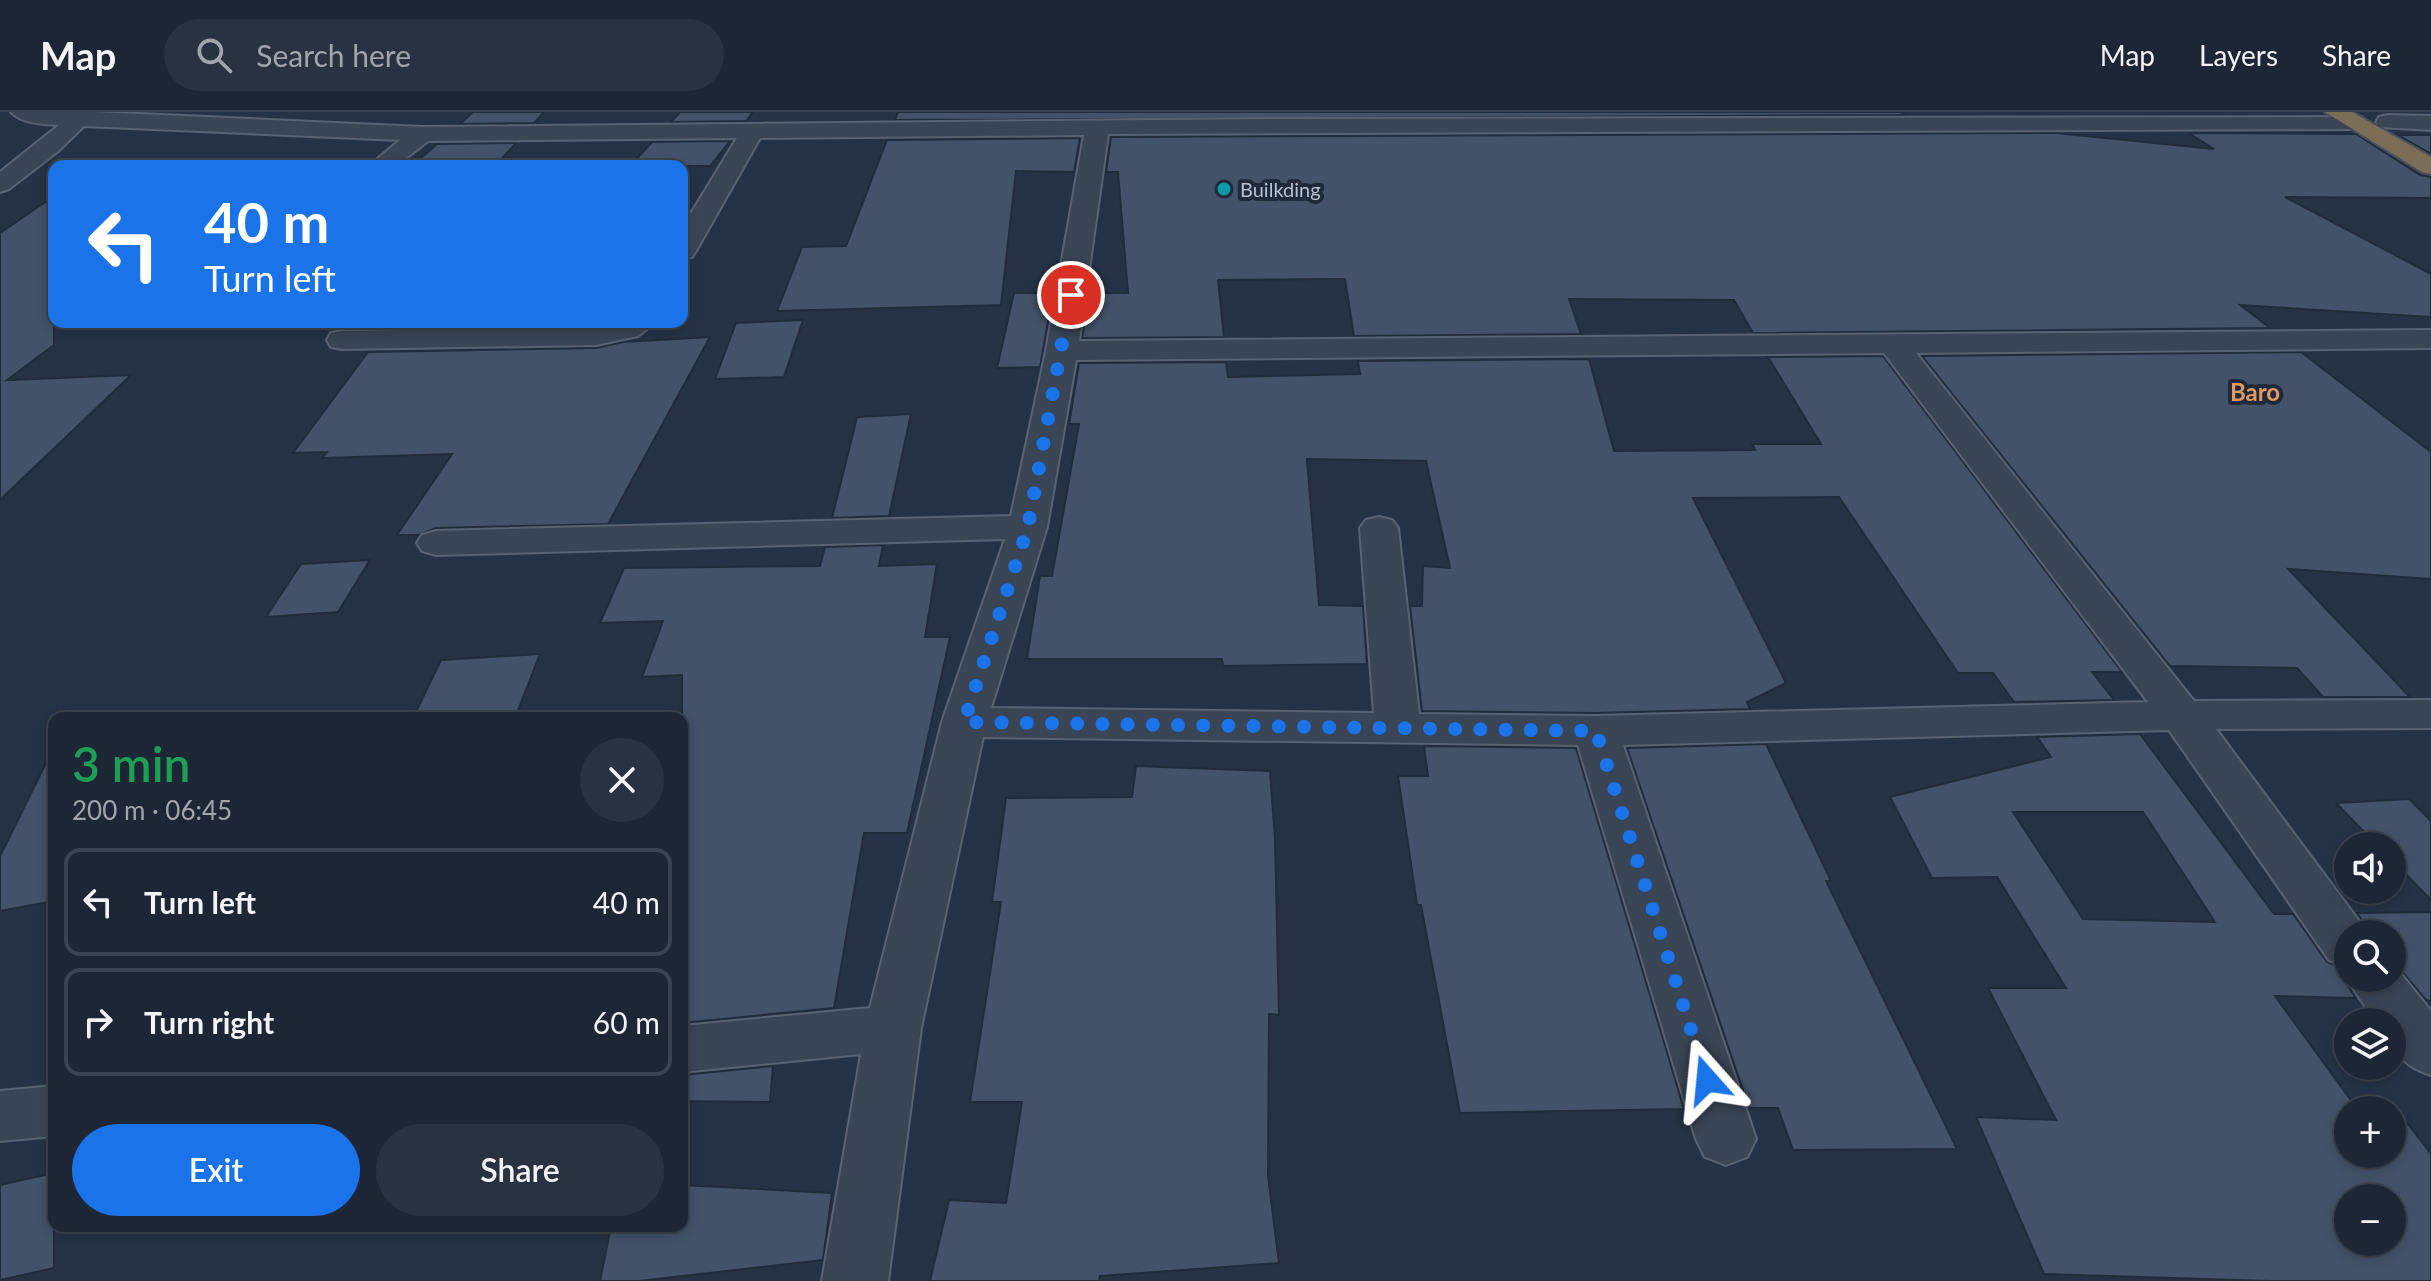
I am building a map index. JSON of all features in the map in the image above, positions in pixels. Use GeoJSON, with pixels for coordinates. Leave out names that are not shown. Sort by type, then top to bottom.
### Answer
{"type":"FeatureCollection","features":[{"type":"Feature","properties":{"kind":"highway"},"geometry":{"type":"LineString","coordinates":[[2362,117],[2431,145]]}},
{"type":"Feature","properties":{"kind":"highway"},"geometry":{"type":"LineString","coordinates":[[2362,117],[2431,167]]}},
{"type":"Feature","properties":{"kind":"street"},"geometry":{"type":"LineString","coordinates":[[22,112],[39,117],[81,115],[422,134],[1097,128],[1360,119],[2362,117],[2431,123]]}},
{"type":"Feature","properties":{"kind":"street"},"geometry":{"type":"LineString","coordinates":[[306,128],[326,112]]}},
{"type":"Feature","properties":{"kind":"street"},"geometry":{"type":"LineString","coordinates":[[795,132],[811,112]]}},
{"type":"Feature","properties":{"kind":"street"},"geometry":{"type":"LineString","coordinates":[[0,184],[49,147],[81,115]]}},
{"type":"Feature","properties":{"kind":"street"},"geometry":{"type":"LineString","coordinates":[[855,1281],[893,1028],[964,722],[1028,527],[1062,351],[1097,128]]}},
{"type":"Feature","properties":{"kind":"street"},"geometry":{"type":"LineString","coordinates":[[688,241],[752,132]]}},
{"type":"Feature","properties":{"kind":"street"},"geometry":{"type":"LineString","coordinates":[[389,160],[422,134]]}},
{"type":"Feature","properties":{"kind":"street"},"geometry":{"type":"LineString","coordinates":[[511,158],[537,134]]}},
{"type":"Feature","properties":{"kind":"street"},"geometry":{"type":"LineString","coordinates":[[0,165],[49,147]]}},
{"type":"Feature","properties":{"kind":"street"},"geometry":{"type":"LineString","coordinates":[[342,340],[596,336],[630,328]]}},
{"type":"Feature","properties":{"kind":"street"},"geometry":{"type":"LineString","coordinates":[[1062,351],[2431,339]]}},
{"type":"Feature","properties":{"kind":"street"},"geometry":{"type":"LineString","coordinates":[[1892,343],[2182,715],[2334,927]]}},
{"type":"Feature","properties":{"kind":"street"},"geometry":{"type":"LineString","coordinates":[[436,543],[1028,527]]}},
{"type":"Feature","properties":{"kind":"street"},"geometry":{"type":"LineString","coordinates":[[1379,528],[1398,727]]}},
{"type":"Feature","properties":{"kind":"street"},"geometry":{"type":"LineString","coordinates":[[964,722],[1596,731],[2182,715],[2431,714]]}},
{"type":"Feature","properties":{"kind":"street"},"geometry":{"type":"LineString","coordinates":[[1596,731],[1726,1139]]}},
{"type":"Feature","properties":{"kind":"street"},"geometry":{"type":"LineString","coordinates":[[2384,992],[2431,1052]]}},
{"type":"Feature","properties":{"kind":"street"},"geometry":{"type":"LineString","coordinates":[[688,1048],[893,1028]]}},
{"type":"Feature","properties":{"kind":"street"},"geometry":{"type":"LineString","coordinates":[[0,1116],[48,1112]]}},
{"type":"Feature","properties":{"kind":"building"},"geometry":{"type":"Polygon","coordinates":[[[473,112],[544,112],[534,123],[460,124],[473,112]]]}},
{"type":"Feature","properties":{"kind":"building"},"geometry":{"type":"Polygon","coordinates":[[[680,112],[753,112],[746,121],[671,122],[680,112]]]}},
{"type":"Feature","properties":{"kind":"building"},"geometry":{"type":"Polygon","coordinates":[[[898,112],[1901,112],[1904,115],[895,120],[898,112]]]}},
{"type":"Feature","properties":{"kind":"building"},"geometry":{"type":"Polygon","coordinates":[[[2056,133],[2214,149],[2189,133],[2356,134],[2420,175],[2431,177],[2431,198],[2285,197],[2431,274],[2431,317],[2240,305],[2270,328],[1753,333],[1734,300],[1569,299],[1581,334],[1354,336],[1345,279],[1218,280],[1224,337],[1082,338],[1089,293],[1128,293],[1118,172],[1106,172],[1111,137],[2056,133]]]}},
{"type":"Feature","properties":{"kind":"building"},"geometry":{"type":"Polygon","coordinates":[[[2398,135],[2431,135],[2431,154],[2398,135]]]}},
{"type":"Feature","properties":{"kind":"building"},"geometry":{"type":"Polygon","coordinates":[[[1080,138],[1074,172],[1016,171],[1001,305],[777,311],[802,247],[846,246],[887,140],[1080,138]]]}},
{"type":"Feature","properties":{"kind":"building"},"geometry":{"type":"Polygon","coordinates":[[[730,141],[710,166],[688,166],[688,160],[636,160],[652,142],[730,141]]]}},
{"type":"Feature","properties":{"kind":"building"},"geometry":{"type":"Polygon","coordinates":[[[516,143],[500,160],[419,160],[437,144],[516,143]]]}},
{"type":"Feature","properties":{"kind":"building"},"geometry":{"type":"Polygon","coordinates":[[[48,200],[48,328],[54,328],[54,345],[7,380],[131,375],[0,500],[0,233],[48,200]]]}},
{"type":"Feature","properties":{"kind":"building"},"geometry":{"type":"Polygon","coordinates":[[[1014,293],[1053,293],[1040,367],[997,368],[1014,293]]]}},
{"type":"Feature","properties":{"kind":"building"},"geometry":{"type":"Polygon","coordinates":[[[803,320],[784,377],[715,379],[736,323],[803,320]]]}},
{"type":"Feature","properties":{"kind":"building"},"geometry":{"type":"Polygon","coordinates":[[[710,337],[608,524],[436,528],[419,535],[397,535],[452,454],[322,458],[327,452],[293,453],[368,352],[596,348],[623,342],[710,337]]]}},
{"type":"Feature","properties":{"kind":"building"},"geometry":{"type":"Polygon","coordinates":[[[2301,352],[2431,452],[2431,579],[2288,569],[2410,697],[2323,697],[2297,668],[2170,666],[1922,356],[2301,352]]]}},
{"type":"Feature","properties":{"kind":"building"},"geometry":{"type":"Polygon","coordinates":[[[1883,356],[2122,672],[2092,672],[2114,700],[2014,702],[1993,673],[1958,673],[1839,497],[1693,498],[1786,683],[1747,702],[1750,709],[1596,713],[1422,711],[1410,606],[1422,606],[1423,566],[1450,568],[1426,461],[1307,459],[1319,605],[1363,606],[1367,664],[1223,666],[1222,659],[1027,659],[1040,576],[1052,576],[1079,424],[1069,424],[1079,363],[1226,362],[1228,377],[1360,374],[1358,361],[1589,359],[1614,451],[1755,450],[1752,444],[1821,444],[1768,357],[1883,356]]]}},
{"type":"Feature","properties":{"kind":"building"},"geometry":{"type":"Polygon","coordinates":[[[911,414],[889,516],[832,518],[857,417],[911,414]]]}},
{"type":"Feature","properties":{"kind":"building"},"geometry":{"type":"Polygon","coordinates":[[[883,545],[879,566],[937,564],[925,637],[950,637],[907,833],[864,833],[834,1008],[688,1022],[688,712],[682,712],[682,675],[642,677],[663,621],[600,623],[624,568],[820,566],[825,547],[883,545]]]}},
{"type":"Feature","properties":{"kind":"building"},"geometry":{"type":"Polygon","coordinates":[[[370,560],[338,612],[266,617],[301,564],[370,560]]]}},
{"type":"Feature","properties":{"kind":"building"},"geometry":{"type":"Polygon","coordinates":[[[540,654],[517,712],[416,712],[441,660],[540,654]]]}},
{"type":"Feature","properties":{"kind":"building"},"geometry":{"type":"Polygon","coordinates":[[[2140,734],[2274,914],[2293,914],[2327,962],[2334,964],[2334,992],[2352,992],[2356,998],[2275,996],[2348,1096],[2334,1096],[2334,1168],[2406,1168],[2406,1123],[2431,1154],[2431,1281],[2270,1281],[2044,1274],[1976,1117],[2056,1120],[1988,988],[2066,988],[1997,877],[1932,878],[1890,797],[2051,757],[2037,737],[2140,734]],[[2013,812],[2083,919],[2215,922],[2143,812],[2013,812]]]}},
{"type":"Feature","properties":{"kind":"building"},"geometry":{"type":"Polygon","coordinates":[[[1766,744],[1831,881],[1826,881],[1957,1149],[1793,1150],[1778,1108],[1749,1108],[1627,748],[1766,744]]]}},
{"type":"Feature","properties":{"kind":"building"},"geometry":{"type":"Polygon","coordinates":[[[1424,746],[1576,748],[1684,1109],[1460,1113],[1421,905],[1417,905],[1398,776],[1428,776],[1424,746]]]}},
{"type":"Feature","properties":{"kind":"building"},"geometry":{"type":"Polygon","coordinates":[[[48,759],[48,902],[0,911],[0,856],[48,759]]]}},
{"type":"Feature","properties":{"kind":"building"},"geometry":{"type":"Polygon","coordinates":[[[1136,766],[1270,771],[1275,839],[1279,1015],[1269,1014],[1268,1176],[1279,1263],[1100,1276],[1099,1281],[930,1281],[949,1200],[1006,1203],[1022,1102],[970,1102],[1001,902],[992,902],[1006,798],[1132,797],[1136,766]]]}},
{"type":"Feature","properties":{"kind":"building"},"geometry":{"type":"Polygon","coordinates":[[[2409,799],[2431,821],[2431,900],[2406,874],[2406,832],[2364,832],[2336,803],[2409,799]]]}},
{"type":"Feature","properties":{"kind":"building"},"geometry":{"type":"Polygon","coordinates":[[[2431,912],[2431,1001],[2426,1000],[2406,976],[2406,920],[2362,920],[2357,913],[2431,912]]]}},
{"type":"Feature","properties":{"kind":"building"},"geometry":{"type":"Polygon","coordinates":[[[773,1066],[770,1102],[688,1101],[688,1074],[773,1066]]]}},
{"type":"Feature","properties":{"kind":"building"},"geometry":{"type":"Polygon","coordinates":[[[48,1174],[48,1232],[54,1232],[54,1268],[0,1280],[0,1185],[48,1174]]]}},
{"type":"Feature","properties":{"kind":"building"},"geometry":{"type":"Polygon","coordinates":[[[688,1185],[832,1193],[823,1260],[639,1281],[600,1281],[610,1232],[688,1232],[688,1185]]]}},
{"type":"Feature","properties":{"kind":"place","name":"Builkding"},"geometry":{"type":"Point","coordinates":[1224,189]}},
{"type":"Feature","properties":{"kind":"district","name":"Baro"},"geometry":{"type":"Point","coordinates":[2255,391]}},
{"type":"Feature","properties":{"kind":"route"},"geometry":{"type":"LineString","coordinates":[[1071,295],[1028,527],[964,722],[1596,731],[1707,1080]]}}]}
